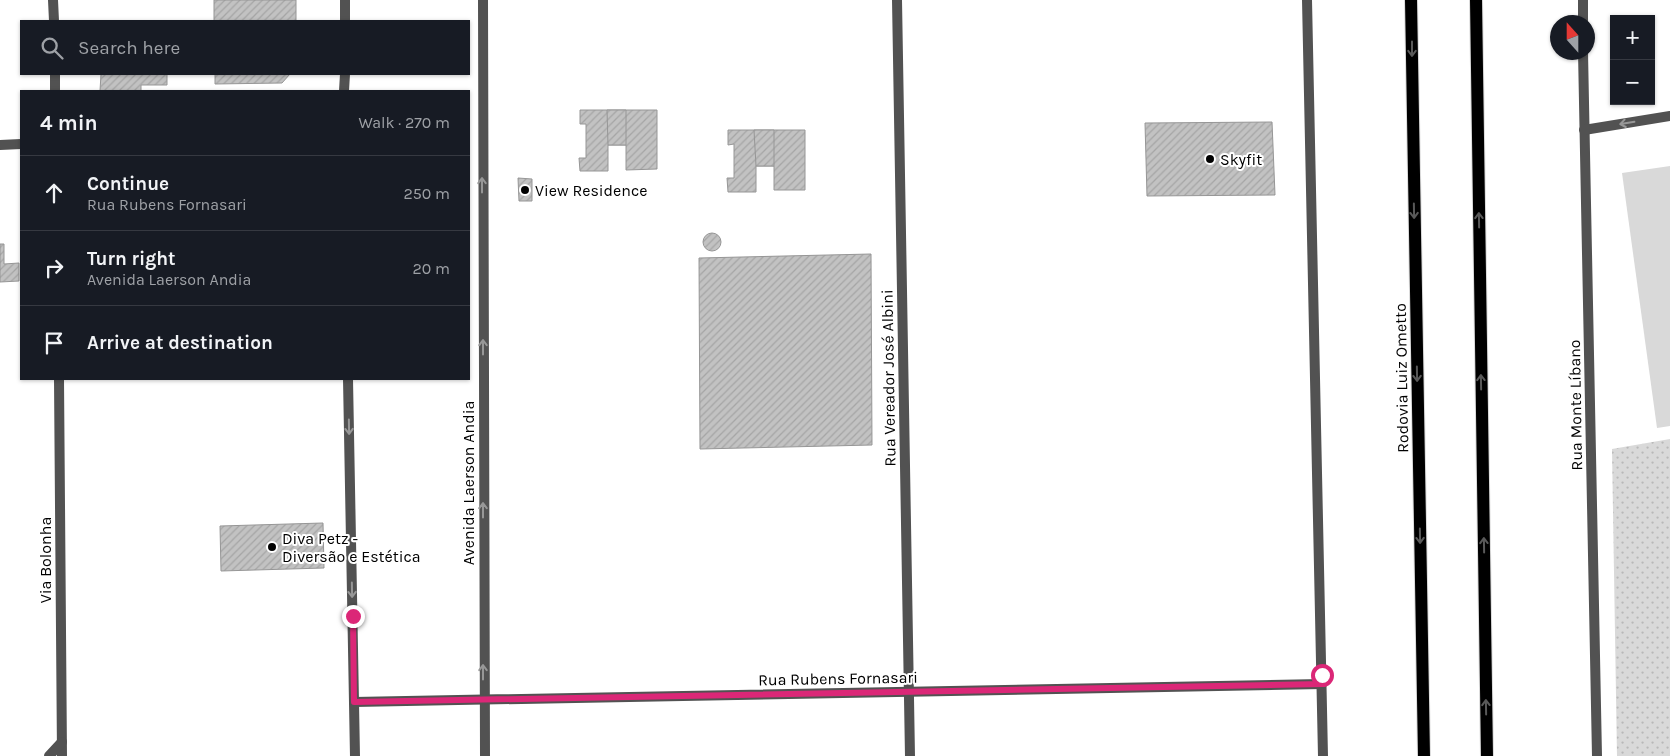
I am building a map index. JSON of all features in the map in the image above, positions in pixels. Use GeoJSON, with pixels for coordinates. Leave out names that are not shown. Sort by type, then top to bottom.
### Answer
{"type":"FeatureCollection","features":[{"type":"Feature","properties":{"kind":"main road","name":"Rodovia Luiz Ometto"},"geometry":{"type":"LineString","coordinates":[[1411,0],[1424,756]]}},
{"type":"Feature","properties":{"kind":"main road"},"geometry":{"type":"LineString","coordinates":[[1476,0],[1486,756]]}},
{"type":"Feature","properties":{"kind":"street"},"geometry":{"type":"LineString","coordinates":[[53,0],[54,20]]}},
{"type":"Feature","properties":{"kind":"street"},"geometry":{"type":"LineString","coordinates":[[345,0],[345,20]]}},
{"type":"Feature","properties":{"kind":"street","name":"Avenida Laerson Andia"},"geometry":{"type":"LineString","coordinates":[[483,0],[483,699],[485,756]]}},
{"type":"Feature","properties":{"kind":"street","name":"Rua Vereador José Albini"},"geometry":{"type":"LineString","coordinates":[[896,0],[910,756]]}},
{"type":"Feature","properties":{"kind":"street"},"geometry":{"type":"LineString","coordinates":[[1307,0],[1323,756]]}},
{"type":"Feature","properties":{"kind":"street"},"geometry":{"type":"LineString","coordinates":[[1583,0],[1583,15]]}},
{"type":"Feature","properties":{"kind":"street","name":"Rua Monte Líbano"},"geometry":{"type":"LineString","coordinates":[[1584,60],[1597,756]]}},
{"type":"Feature","properties":{"kind":"street"},"geometry":{"type":"LineString","coordinates":[[55,75],[55,90]]}},
{"type":"Feature","properties":{"kind":"street"},"geometry":{"type":"LineString","coordinates":[[344,75],[344,90]]}},
{"type":"Feature","properties":{"kind":"street"},"geometry":{"type":"LineString","coordinates":[[1584,130],[1670,116]]}},
{"type":"Feature","properties":{"kind":"street"},"geometry":{"type":"LineString","coordinates":[[0,145],[20,144]]}},
{"type":"Feature","properties":{"kind":"street","name":"Via Bolonha"},"geometry":{"type":"LineString","coordinates":[[59,380],[62,756]]}},
{"type":"Feature","properties":{"kind":"street"},"geometry":{"type":"LineString","coordinates":[[348,380],[355,756]]}},
{"type":"Feature","properties":{"kind":"street","name":"Rua Rubens Fornasari"},"geometry":{"type":"LineString","coordinates":[[354,702],[1322,684]]}},
{"type":"Feature","properties":{"kind":"street"},"geometry":{"type":"LineString","coordinates":[[49,756],[62,742]]}},
{"type":"Feature","properties":{"kind":"shaded area"},"geometry":{"type":"Polygon","coordinates":[[[1670,166],[1670,426],[1657,428],[1622,173],[1670,166]]]}},
{"type":"Feature","properties":{"kind":"shaded area"},"geometry":{"type":"Polygon","coordinates":[[[1670,439],[1670,756],[1617,756],[1612,449],[1670,439]]]}},
{"type":"Feature","properties":{"kind":"building"},"geometry":{"type":"Polygon","coordinates":[[[214,0],[296,0],[296,20],[214,20],[214,0]]]}},
{"type":"Feature","properties":{"kind":"building"},"geometry":{"type":"Polygon","coordinates":[[[101,75],[167,75],[167,85],[141,85],[141,90],[100,90],[101,75]]]}},
{"type":"Feature","properties":{"kind":"building"},"geometry":{"type":"Polygon","coordinates":[[[215,75],[289,75],[282,83],[215,84],[215,75]]]}},
{"type":"Feature","properties":{"kind":"building"},"geometry":{"type":"Polygon","coordinates":[[[580,110],[657,110],[657,169],[626,170],[626,145],[608,145],[608,171],[580,171],[579,158],[586,158],[586,124],[580,124],[580,110]]]}},
{"type":"Feature","properties":{"kind":"building"},"geometry":{"type":"Polygon","coordinates":[[[607,110],[626,110],[626,145],[608,145],[607,110]]]}},
{"type":"Feature","properties":{"kind":"building","name":"Skyfit"},"geometry":{"type":"Polygon","coordinates":[[[1272,122],[1275,195],[1147,196],[1145,123],[1272,122]]]}},
{"type":"Feature","properties":{"kind":"building"},"geometry":{"type":"Polygon","coordinates":[[[728,130],[805,130],[805,190],[774,190],[774,166],[756,166],[756,192],[728,192],[727,178],[734,178],[734,144],[728,145],[728,130]]]}},
{"type":"Feature","properties":{"kind":"building"},"geometry":{"type":"Polygon","coordinates":[[[754,130],[774,130],[774,166],[756,166],[754,130]]]}},
{"type":"Feature","properties":{"kind":"building","name":"View Residence"},"geometry":{"type":"Polygon","coordinates":[[[518,178],[532,179],[532,201],[519,201],[518,178]]]}},
{"type":"Feature","properties":{"kind":"building"},"geometry":{"type":"Polygon","coordinates":[[[712,233],[718,236],[721,242],[718,248],[712,251],[706,248],[703,242],[706,236],[712,233]]]}},
{"type":"Feature","properties":{"kind":"building"},"geometry":{"type":"Polygon","coordinates":[[[0,244],[4,244],[4,264],[19,263],[19,281],[0,282],[0,244]]]}},
{"type":"Feature","properties":{"kind":"building"},"geometry":{"type":"Polygon","coordinates":[[[871,254],[872,445],[700,449],[699,258],[871,254]]]}},
{"type":"Feature","properties":{"kind":"building","name":"Diva Petz - Diversão e Estética"},"geometry":{"type":"Polygon","coordinates":[[[323,523],[324,568],[221,571],[220,526],[323,523]]]}},
{"type":"Feature","properties":{"kind":"place","name":"Skyfit"},"geometry":{"type":"Point","coordinates":[1210,159]}},
{"type":"Feature","properties":{"kind":"place","name":"View Residence"},"geometry":{"type":"Point","coordinates":[525,190]}},
{"type":"Feature","properties":{"kind":"place","name":"Diva Petz - Diversão e Estética"},"geometry":{"type":"Point","coordinates":[272,547]}},
{"type":"Feature","properties":{"kind":"route"},"geometry":{"type":"LineString","coordinates":[[353,616],[354,702],[1322,684],[1322,675]]}}]}
